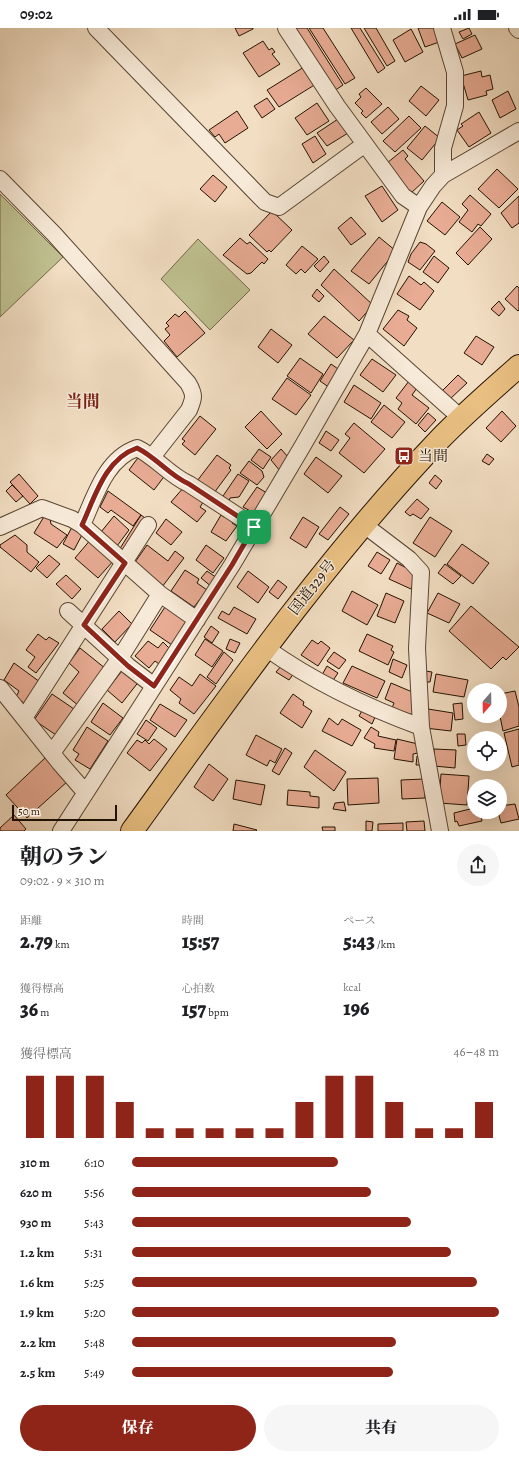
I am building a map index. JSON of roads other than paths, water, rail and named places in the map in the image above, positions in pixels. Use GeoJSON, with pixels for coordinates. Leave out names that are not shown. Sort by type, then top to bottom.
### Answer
{"type":"FeatureCollection","features":[{"type":"Feature","properties":{"kind":"highway","name":"国道329号"},"geometry":{"type":"LineString","coordinates":[[132,831],[308,591],[363,524],[439,440],[461,418],[519,366]]}},
{"type":"Feature","properties":{"kind":"street"},"geometry":{"type":"LineString","coordinates":[[96,28],[265,202],[279,207],[365,144]]}},
{"type":"Feature","properties":{"kind":"street"},"geometry":{"type":"LineString","coordinates":[[286,28],[337,106],[403,196],[419,207]]}},
{"type":"Feature","properties":{"kind":"street"},"geometry":{"type":"LineString","coordinates":[[442,28],[455,72],[455,106],[443,148],[443,176]]}},
{"type":"Feature","properties":{"kind":"street"},"geometry":{"type":"LineString","coordinates":[[61,831],[197,620],[254,527],[367,334],[419,207],[432,186],[443,176],[519,131]]}},
{"type":"Feature","properties":{"kind":"street"},"geometry":{"type":"LineString","coordinates":[[0,179],[54,234],[182,378],[193,393],[189,410],[152,457]]}},
{"type":"Feature","properties":{"kind":"street"},"geometry":{"type":"LineString","coordinates":[[367,334],[461,418]]}},
{"type":"Feature","properties":{"kind":"street"},"geometry":{"type":"LineString","coordinates":[[82,525],[104,476],[111,466],[126,452],[137,448],[152,457],[182,481],[189,484],[254,527]]}},
{"type":"Feature","properties":{"kind":"street"},"geometry":{"type":"LineString","coordinates":[[0,527],[42,508],[72,519],[82,525],[160,594],[197,620]]}},
{"type":"Feature","properties":{"kind":"street"},"geometry":{"type":"LineString","coordinates":[[363,524],[409,559],[421,572],[417,648],[421,727],[440,831]]}},
{"type":"Feature","properties":{"kind":"street"},"geometry":{"type":"LineString","coordinates":[[24,718],[148,525]]}},
{"type":"Feature","properties":{"kind":"street"},"geometry":{"type":"LineString","coordinates":[[52,753],[120,658],[160,594]]}},
{"type":"Feature","properties":{"kind":"street"},"geometry":{"type":"LineString","coordinates":[[68,611],[120,658],[154,686]]}},
{"type":"Feature","properties":{"kind":"street"},"geometry":{"type":"LineString","coordinates":[[266,648],[295,669],[327,687],[389,715],[421,727]]}},
{"type":"Feature","properties":{"kind":"street"},"geometry":{"type":"LineString","coordinates":[[0,688],[85,792]]}},
{"type":"Feature","properties":{"kind":"place","name":"当間"},"geometry":{"type":"Point","coordinates":[404,456]}},
{"type":"Feature","properties":{"kind":"district","name":"当間"},"geometry":{"type":"Point","coordinates":[83,401]}}]}
